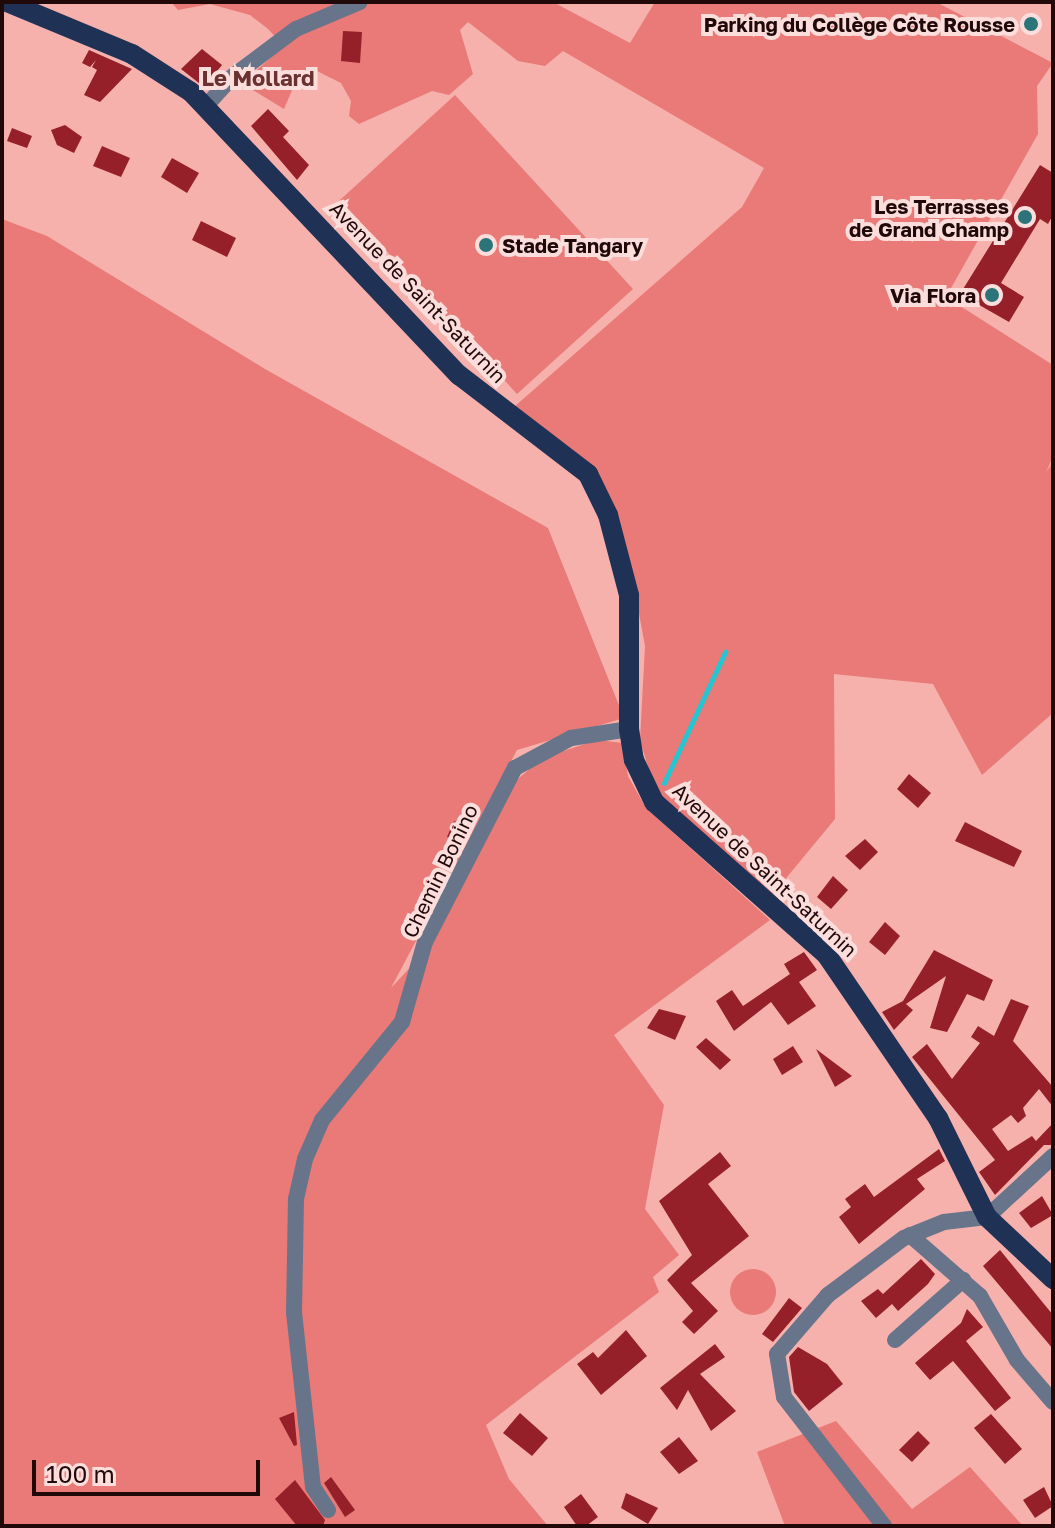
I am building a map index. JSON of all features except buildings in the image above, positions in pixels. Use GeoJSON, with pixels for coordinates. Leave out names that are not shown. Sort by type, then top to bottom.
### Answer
{"type":"FeatureCollection","features":[{"type":"Feature","properties":{"kind":"main road","name":"Avenue de Saint-Saturnin"},"geometry":{"type":"LineString","coordinates":[[7,2],[132,54],[206,106],[459,375],[588,474],[608,515],[629,595],[629,729],[634,760],[654,802],[793,923],[849,982],[938,1118],[987,1217]]}},
{"type":"Feature","properties":{"kind":"main road"},"geometry":{"type":"LineString","coordinates":[[987,1217],[1053,1279]]}},
{"type":"Feature","properties":{"kind":"street"},"geometry":{"type":"LineString","coordinates":[[206,106],[232,77],[283,38],[360,2]]}},
{"type":"Feature","properties":{"kind":"street","name":"Chemin Bonino"},"geometry":{"type":"LineString","coordinates":[[328,1510],[313,1487],[294,1313],[296,1199],[305,1159],[322,1120],[402,1022],[425,942],[515,768],[571,738],[629,729]]}},
{"type":"Feature","properties":{"kind":"street"},"geometry":{"type":"LineString","coordinates":[[884,1526],[784,1397],[775,1369],[785,1340],[828,1295],[910,1235],[944,1222],[987,1217],[1053,1156]]}},
{"type":"Feature","properties":{"kind":"street"},"geometry":{"type":"LineString","coordinates":[[910,1235],[980,1296],[1017,1360],[1053,1402]]}},
{"type":"Feature","properties":{"kind":"street"},"geometry":{"type":"LineString","coordinates":[[895,1340],[963,1280]]}},
{"type":"Feature","properties":{"kind":"shaded area"},"geometry":{"type":"Polygon","coordinates":[[[171,2],[553,2],[630,43],[655,2],[936,2],[1053,63],[1037,86],[1038,134],[946,297],[1053,365],[1053,457],[1046,472],[1053,462],[1053,713],[982,775],[933,684],[834,674],[835,819],[773,894],[667,806],[651,777],[640,740],[645,646],[635,592],[592,471],[514,407],[742,207],[764,168],[563,51],[545,66],[518,61],[468,22],[460,30],[473,74],[449,95],[432,91],[359,124],[349,116],[351,101],[341,83],[317,71],[299,74],[284,109],[251,89],[249,77],[284,46],[268,29],[250,15],[210,4],[178,10],[171,2]]]}},
{"type":"Feature","properties":{"kind":"shaded area","name":"Stade Tangary"},"geometry":{"type":"Polygon","coordinates":[[[455,95],[633,289],[517,394],[340,200],[455,95]]]}},
{"type":"Feature","properties":{"kind":"shaded area"},"geometry":{"type":"Polygon","coordinates":[[[2,219],[47,236],[265,369],[548,528],[624,718],[517,750],[391,988],[433,943],[511,785],[542,758],[597,740],[623,743],[628,776],[646,808],[770,920],[614,1035],[664,1105],[645,1209],[679,1255],[653,1277],[659,1292],[486,1425],[509,1479],[548,1526],[2,1526],[2,219]]]}},
{"type":"Feature","properties":{"kind":"shaded area"},"geometry":{"type":"Polygon","coordinates":[[[753,1269],[769,1276],[776,1292],[769,1308],[753,1315],[737,1308],[730,1292],[737,1276],[753,1269]]]}},
{"type":"Feature","properties":{"kind":"shaded area"},"geometry":{"type":"Polygon","coordinates":[[[836,1421],[912,1509],[970,1467],[1023,1526],[785,1526],[757,1452],[836,1421]]]}},
{"type":"Feature","properties":{"kind":"waterway"},"geometry":{"type":"LineString","coordinates":[[664,783],[725,652]]}},
{"type":"Feature","properties":{"kind":"place","name":"Parking du Collège Côte Rousse"},"geometry":{"type":"Point","coordinates":[1031,24]}},
{"type":"Feature","properties":{"kind":"place","name":"Les Terrasses de Grand Champ"},"geometry":{"type":"Point","coordinates":[1025,217]}},
{"type":"Feature","properties":{"kind":"place","name":"Stade Tangary"},"geometry":{"type":"Point","coordinates":[486,245]}},
{"type":"Feature","properties":{"kind":"place","name":"Via Flora"},"geometry":{"type":"Point","coordinates":[992,295]}},
{"type":"Feature","properties":{"kind":"district","name":"Le Mollard"},"geometry":{"type":"Point","coordinates":[258,78]}}]}
